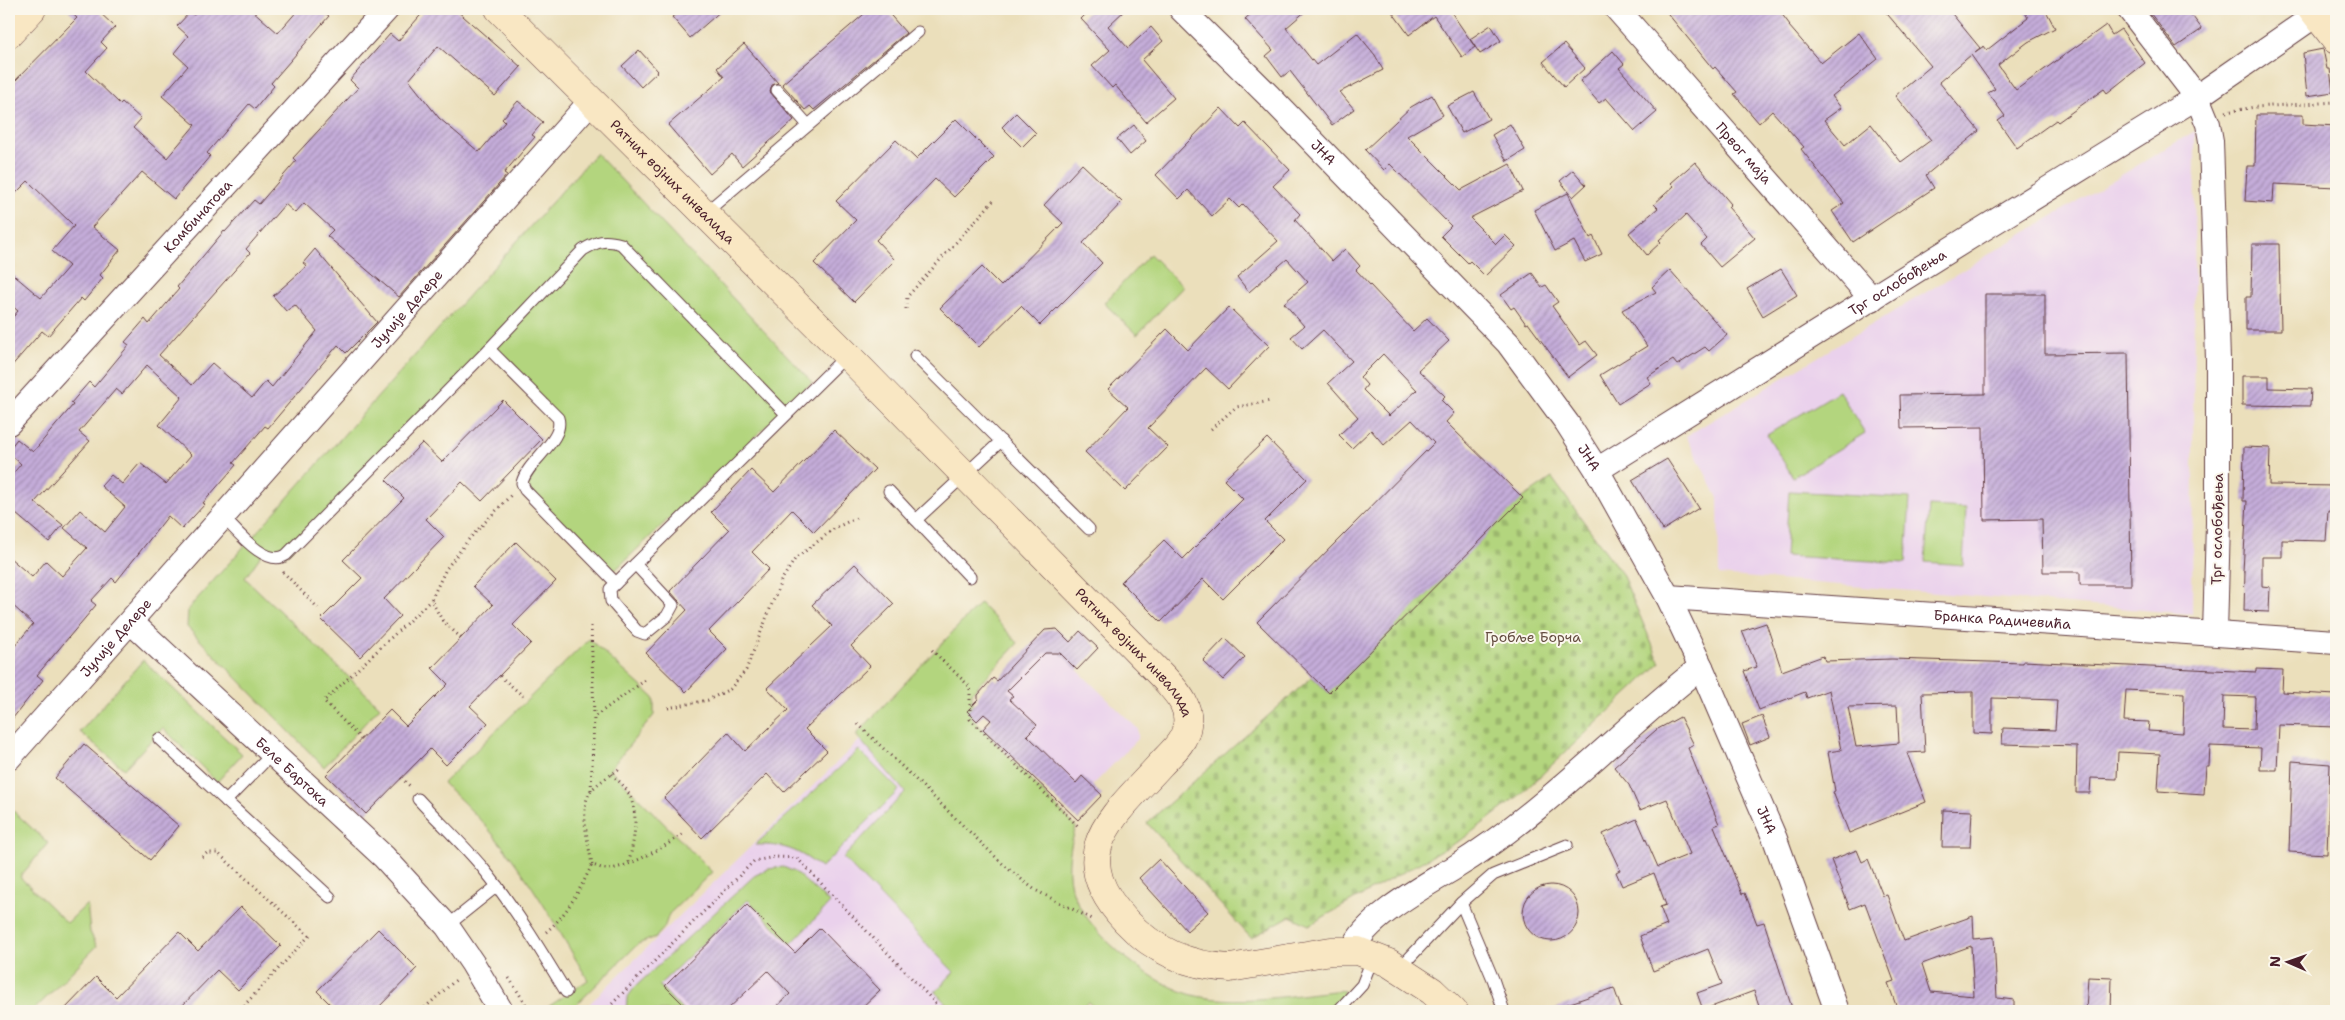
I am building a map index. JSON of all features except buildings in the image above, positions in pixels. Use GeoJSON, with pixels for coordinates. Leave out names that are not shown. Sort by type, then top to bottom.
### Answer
{"type":"FeatureCollection","features":[{"type":"Feature","properties":{"kind":"street"},"geometry":{"type":"LineString","coordinates":[[9,34],[32,9]]}},
{"type":"Feature","properties":{"kind":"street","name":"Комбинатова"},"geometry":{"type":"LineString","coordinates":[[9,423],[386,9]]}},
{"type":"Feature","properties":{"kind":"street","name":"Ратних војних инвалида"},"geometry":{"type":"LineString","coordinates":[[499,9],[847,355],[1165,678],[1184,702],[1187,710],[1187,726],[1180,744],[1117,812],[1102,832],[1097,848],[1096,870],[1106,896],[1137,933],[1162,950],[1180,958],[1202,965],[1230,968],[1331,951],[1363,953]]}},
{"type":"Feature","properties":{"kind":"street","name":"ЈНА"},"geometry":{"type":"LineString","coordinates":[[1181,9],[1269,96],[1508,343],[1543,388],[1598,470],[1668,597],[1702,667],[1775,839],[1837,1011]]}},
{"type":"Feature","properties":{"kind":"street","name":"Првог маја"},"geometry":{"type":"LineString","coordinates":[[1617,9],[1872,299]]}},
{"type":"Feature","properties":{"kind":"street"},"geometry":{"type":"LineString","coordinates":[[2129,9],[2202,107]]}},
{"type":"Feature","properties":{"kind":"street"},"geometry":{"type":"LineString","coordinates":[[2314,12],[2336,40]]}},
{"type":"Feature","properties":{"kind":"street","name":"Трг ослобођења"},"geometry":{"type":"LineString","coordinates":[[1598,470],[1872,299],[2202,107],[2314,12]]}},
{"type":"Feature","properties":{"kind":"street","name":"Јулије Делере"},"geometry":{"type":"LineString","coordinates":[[9,758],[591,101]]}},
{"type":"Feature","properties":{"kind":"street","name":"Трг ослобођења"},"geometry":{"type":"LineString","coordinates":[[2202,107],[2212,160],[2218,360],[2216,633]]}},
{"type":"Feature","properties":{"kind":"street","name":"Бранка Радичевића"},"geometry":{"type":"LineString","coordinates":[[1668,597],[2336,642]]}},
{"type":"Feature","properties":{"kind":"street","name":"Беле Бартока"},"geometry":{"type":"LineString","coordinates":[[131,622],[384,858],[447,926],[473,964],[501,1011]]}},
{"type":"Feature","properties":{"kind":"street"},"geometry":{"type":"LineString","coordinates":[[1453,1011],[1432,991],[1399,969],[1363,953],[1359,937],[1374,921],[1416,891],[1463,863],[1539,806],[1702,667]]}},
{"type":"Feature","properties":{"kind":"lane"},"geometry":{"type":"LineString","coordinates":[[705,213],[918,32]]}},
{"type":"Feature","properties":{"kind":"lane"},"geometry":{"type":"LineString","coordinates":[[777,90],[808,125]]}},
{"type":"Feature","properties":{"kind":"lane"},"geometry":{"type":"LineString","coordinates":[[223,517],[262,554],[275,558],[286,555],[489,349],[582,250],[607,240],[621,244],[786,414]]}},
{"type":"Feature","properties":{"kind":"lane"},"geometry":{"type":"LineString","coordinates":[[489,349],[558,418],[558,433],[526,472],[522,483],[530,496],[616,583]]}},
{"type":"Feature","properties":{"kind":"lane"},"geometry":{"type":"LineString","coordinates":[[635,564],[673,605],[670,613],[652,631],[642,634],[611,601],[609,594],[616,583],[635,564],[786,414],[847,355]]}},
{"type":"Feature","properties":{"kind":"lane"},"geometry":{"type":"LineString","coordinates":[[915,356],[1089,530]]}},
{"type":"Feature","properties":{"kind":"lane"},"geometry":{"type":"LineString","coordinates":[[916,520],[1001,441]]}},
{"type":"Feature","properties":{"kind":"lane"},"geometry":{"type":"LineString","coordinates":[[889,491],[970,577]]}},
{"type":"Feature","properties":{"kind":"lane"},"geometry":{"type":"LineString","coordinates":[[159,738],[330,898]]}},
{"type":"Feature","properties":{"kind":"lane"},"geometry":{"type":"LineString","coordinates":[[226,801],[273,753]]}},
{"type":"Feature","properties":{"kind":"lane"},"geometry":{"type":"LineString","coordinates":[[418,799],[481,866],[497,886],[566,992]]}},
{"type":"Feature","properties":{"kind":"lane"},"geometry":{"type":"LineString","coordinates":[[1399,969],[1460,903],[1493,876],[1568,845]]}},
{"type":"Feature","properties":{"kind":"lane"},"geometry":{"type":"LineString","coordinates":[[447,926],[497,886]]}},
{"type":"Feature","properties":{"kind":"lane"},"geometry":{"type":"LineString","coordinates":[[1460,903],[1493,979],[1504,1011]]}},
{"type":"Feature","properties":{"kind":"lane"},"geometry":{"type":"LineString","coordinates":[[1338,1011],[1362,985],[1363,953]]}},
{"type":"Feature","properties":{"kind":"path"},"geometry":{"type":"LineString","coordinates":[[2202,107],[2255,107],[2336,102]]}},
{"type":"Feature","properties":{"kind":"path"},"geometry":{"type":"LineString","coordinates":[[906,309],[907,297],[994,200]]}},
{"type":"Feature","properties":{"kind":"path"},"geometry":{"type":"LineString","coordinates":[[1211,428],[1236,406],[1271,401]]}},
{"type":"Feature","properties":{"kind":"path"},"geometry":{"type":"LineString","coordinates":[[361,739],[324,701],[431,600],[446,569],[469,539],[522,483]]}},
{"type":"Feature","properties":{"kind":"path"},"geometry":{"type":"LineString","coordinates":[[668,708],[708,700],[730,689],[746,670],[781,581],[794,559],[828,533],[856,518]]}},
{"type":"Feature","properties":{"kind":"path"},"geometry":{"type":"LineString","coordinates":[[275,558],[282,571],[318,608]]}},
{"type":"Feature","properties":{"kind":"path"},"geometry":{"type":"LineString","coordinates":[[431,600],[442,620],[461,638]]}},
{"type":"Feature","properties":{"kind":"path"},"geometry":{"type":"LineString","coordinates":[[591,626],[594,716],[592,790]]}},
{"type":"Feature","properties":{"kind":"path"},"geometry":{"type":"LineString","coordinates":[[932,650],[970,686],[970,719],[1080,828],[1102,832]]}},
{"type":"Feature","properties":{"kind":"path"},"geometry":{"type":"LineString","coordinates":[[500,676],[523,696]]}},
{"type":"Feature","properties":{"kind":"path"},"geometry":{"type":"LineString","coordinates":[[594,716],[647,680]]}},
{"type":"Feature","properties":{"kind":"path"},"geometry":{"type":"LineString","coordinates":[[858,724],[1006,867],[1035,890],[1097,922]]}},
{"type":"Feature","properties":{"kind":"path"},"geometry":{"type":"LineString","coordinates":[[534,941],[552,926],[563,913],[577,894],[592,865],[585,807],[586,799],[592,790],[619,769]]}},
{"type":"Feature","properties":{"kind":"path"},"geometry":{"type":"LineString","coordinates":[[612,774],[627,790],[634,808],[636,822],[629,862]]}},
{"type":"Feature","properties":{"kind":"path"},"geometry":{"type":"LineString","coordinates":[[592,865],[606,870],[623,866],[669,845],[684,833]]}},
{"type":"Feature","properties":{"kind":"path"},"geometry":{"type":"LineString","coordinates":[[202,858],[207,853],[218,853],[309,936],[239,1011]]}},
{"type":"Feature","properties":{"kind":"path"},"geometry":{"type":"LineString","coordinates":[[605,1011],[754,861],[775,856],[797,858],[943,1011]]}},
{"type":"Feature","properties":{"kind":"path"},"geometry":{"type":"LineString","coordinates":[[421,1011],[473,964]]}},
{"type":"Feature","properties":{"kind":"shaded area"},"geometry":{"type":"Polygon","coordinates":[[[2195,131],[2192,614],[1719,575],[1718,498],[1686,436],[2195,131]]]}},
{"type":"Feature","properties":{"kind":"shaded area"},"geometry":{"type":"Polygon","coordinates":[[[1045,653],[1060,653],[1138,729],[1138,739],[1092,786],[1082,776],[1076,783],[1027,735],[1037,725],[1009,699],[1012,696],[1007,691],[1045,653]]]}},
{"type":"Feature","properties":{"kind":"shaded area"},"geometry":{"type":"Polygon","coordinates":[[[863,737],[1076,953],[1017,1011],[582,1011],[863,737]]]}},
{"type":"Feature","properties":{"kind":"green space"},"geometry":{"type":"Polygon","coordinates":[[[596,153],[812,382],[609,576],[522,483],[559,428],[489,349],[286,555],[262,554],[245,578],[380,707],[324,767],[187,627],[188,609],[596,153]]]}},
{"type":"Feature","properties":{"kind":"green space"},"geometry":{"type":"Polygon","coordinates":[[[1150,254],[1183,287],[1137,335],[1104,303],[1150,254]]]}},
{"type":"Feature","properties":{"kind":"green space"},"geometry":{"type":"Polygon","coordinates":[[[1839,391],[1865,433],[1793,477],[1767,435],[1839,391]]]}},
{"type":"Feature","properties":{"kind":"green space","name":"Гробље Борча"},"geometry":{"type":"Polygon","coordinates":[[[1552,478],[1622,574],[1660,663],[1521,794],[1464,838],[1309,925],[1290,916],[1251,938],[1147,823],[1312,677],[1329,693],[1523,498],[1552,478]]]}},
{"type":"Feature","properties":{"kind":"green space"},"geometry":{"type":"Polygon","coordinates":[[[1789,491],[1910,498],[1906,563],[1785,556],[1789,491]]]}},
{"type":"Feature","properties":{"kind":"green space"},"geometry":{"type":"Polygon","coordinates":[[[1929,506],[1966,508],[1963,565],[1925,562],[1929,506]]]}},
{"type":"Feature","properties":{"kind":"green space"},"geometry":{"type":"Polygon","coordinates":[[[980,603],[1018,643],[972,692],[972,718],[1076,827],[1069,857],[1071,887],[1078,904],[1089,920],[1119,952],[1136,966],[1154,978],[1189,994],[1206,998],[1245,1000],[1344,990],[1342,997],[1327,1011],[1098,1011],[1088,1002],[1079,1011],[953,1011],[935,992],[954,972],[843,858],[905,792],[856,735],[980,603]]]}},
{"type":"Feature","properties":{"kind":"green space"},"geometry":{"type":"Polygon","coordinates":[[[589,639],[654,698],[654,715],[610,769],[712,872],[669,914],[664,928],[656,937],[638,944],[570,1011],[542,1011],[588,980],[521,871],[486,827],[443,783],[589,639]]]}},
{"type":"Feature","properties":{"kind":"green space"},"geometry":{"type":"Polygon","coordinates":[[[143,660],[242,754],[217,782],[163,728],[124,769],[80,732],[143,660]]]}},
{"type":"Feature","properties":{"kind":"green space"},"geometry":{"type":"Polygon","coordinates":[[[859,750],[899,790],[821,868],[791,849],[755,845],[859,750]]]}},
{"type":"Feature","properties":{"kind":"green space"},"geometry":{"type":"Polygon","coordinates":[[[9,807],[48,843],[20,877],[67,923],[87,904],[90,932],[97,946],[33,1011],[9,1011],[9,807]]]}},
{"type":"Feature","properties":{"kind":"green space"},"geometry":{"type":"Polygon","coordinates":[[[783,867],[795,872],[830,903],[791,944],[748,900],[659,985],[683,1011],[626,1011],[627,998],[635,987],[754,876],[768,869],[783,867]]]}}]}
